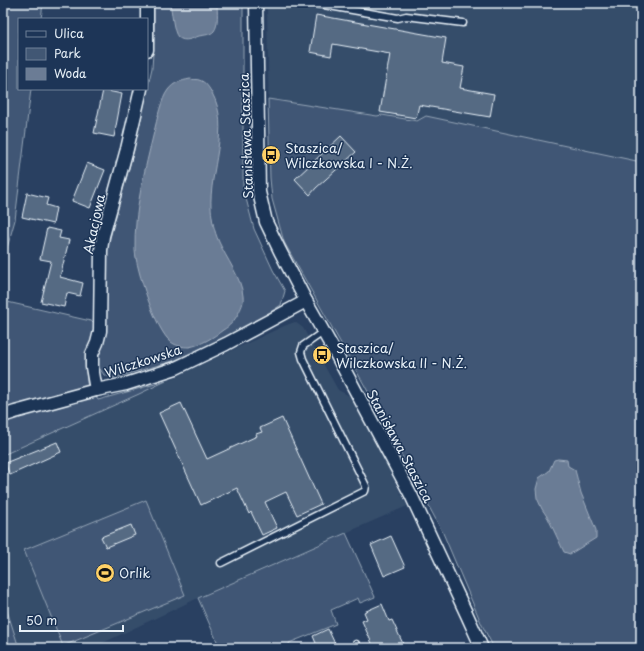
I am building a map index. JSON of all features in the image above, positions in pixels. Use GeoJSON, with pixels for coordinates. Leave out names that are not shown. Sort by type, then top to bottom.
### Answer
{"type":"FeatureCollection","features":[{"type":"Feature","properties":{"kind":"street"},"geometry":{"type":"LineString","coordinates":[[147,3],[147,18]]}},
{"type":"Feature","properties":{"kind":"street","name":"Stanisława Staszica"},"geometry":{"type":"LineString","coordinates":[[256,3],[259,192],[266,222],[306,301],[411,495],[467,615],[479,647]]}},
{"type":"Feature","properties":{"kind":"street","name":"Akacjowa"},"geometry":{"type":"LineString","coordinates":[[96,390],[92,367],[92,354],[100,331],[101,250],[141,90]]}},
{"type":"Feature","properties":{"kind":"street","name":"Wilczkowska"},"geometry":{"type":"LineString","coordinates":[[3,416],[96,390],[126,384],[176,368],[226,344],[306,301]]}},
{"type":"Feature","properties":{"kind":"lane"},"geometry":{"type":"LineString","coordinates":[[317,3],[398,18],[406,16],[463,23]]}},
{"type":"Feature","properties":{"kind":"lane"},"geometry":{"type":"LineString","coordinates":[[221,563],[365,491],[366,486],[303,359],[301,352],[303,346],[323,332]]}},
{"type":"Feature","properties":{"kind":"shaded area"},"geometry":{"type":"Polygon","coordinates":[[[267,3],[641,3],[641,386],[443,533],[366,388],[284,242],[272,199],[270,178],[267,3]]]}},
{"type":"Feature","properties":{"kind":"shaded area"},"geometry":{"type":"Polygon","coordinates":[[[295,322],[303,328],[338,390],[353,398],[407,506],[198,598],[92,648],[19,648],[3,598],[3,455],[295,322]]]}},
{"type":"Feature","properties":{"kind":"green space"},"geometry":{"type":"Polygon","coordinates":[[[3,3],[43,3],[41,18],[18,18],[18,90],[31,90],[15,220],[3,262],[3,3]]]}},
{"type":"Feature","properties":{"kind":"green space"},"geometry":{"type":"Polygon","coordinates":[[[154,3],[243,3],[243,187],[254,229],[273,270],[285,291],[281,305],[263,317],[223,339],[173,361],[114,378],[104,375],[98,366],[99,355],[106,331],[107,251],[148,90],[152,68],[154,3]]]}},
{"type":"Feature","properties":{"kind":"green space"},"geometry":{"type":"Polygon","coordinates":[[[268,99],[417,121],[426,116],[641,162],[641,648],[494,648],[482,625],[443,533],[366,388],[284,242],[272,199],[268,99]]]}},
{"type":"Feature","properties":{"kind":"green space"},"geometry":{"type":"Polygon","coordinates":[[[3,301],[95,322],[92,338],[87,349],[85,362],[87,383],[98,400],[166,381],[3,455],[3,301]]]}},
{"type":"Feature","properties":{"kind":"green space","name":"Orlik"},"geometry":{"type":"Polygon","coordinates":[[[146,500],[185,595],[63,646],[24,550],[146,500]]]}},
{"type":"Feature","properties":{"kind":"green space"},"geometry":{"type":"Polygon","coordinates":[[[346,533],[375,597],[360,603],[358,598],[331,610],[336,624],[289,643],[291,648],[220,648],[198,598],[346,533]]]}},
{"type":"Feature","properties":{"kind":"green space"},"geometry":{"type":"Polygon","coordinates":[[[3,598],[19,648],[3,648],[3,598]]]}},
{"type":"Feature","properties":{"kind":"water"},"geometry":{"type":"Polygon","coordinates":[[[170,3],[217,3],[216,28],[209,34],[189,40],[181,39],[175,31],[170,3]]]}},
{"type":"Feature","properties":{"kind":"water"},"geometry":{"type":"Polygon","coordinates":[[[190,79],[201,81],[208,87],[217,106],[220,120],[220,135],[211,194],[212,217],[217,238],[240,283],[243,299],[238,314],[230,325],[207,340],[189,347],[180,346],[171,342],[159,326],[139,271],[135,250],[135,235],[138,205],[161,104],[168,90],[173,85],[190,79]]]}},
{"type":"Feature","properties":{"kind":"water"},"geometry":{"type":"Polygon","coordinates":[[[554,460],[567,460],[568,466],[575,470],[581,493],[596,530],[596,538],[570,554],[564,552],[537,498],[536,489],[539,478],[549,471],[554,460]]]}},
{"type":"Feature","properties":{"kind":"building"},"geometry":{"type":"Polygon","coordinates":[[[316,15],[446,38],[442,63],[464,67],[460,88],[494,94],[490,117],[419,105],[416,118],[380,112],[390,54],[333,44],[331,56],[310,52],[316,15]]]}},
{"type":"Feature","properties":{"kind":"building"},"geometry":{"type":"Polygon","coordinates":[[[103,90],[122,94],[114,137],[94,133],[103,90]]]}},
{"type":"Feature","properties":{"kind":"building"},"geometry":{"type":"Polygon","coordinates":[[[341,136],[356,152],[310,195],[295,179],[341,136]]]}},
{"type":"Feature","properties":{"kind":"building"},"geometry":{"type":"Polygon","coordinates":[[[87,163],[105,170],[90,208],[72,201],[87,163]]]}},
{"type":"Feature","properties":{"kind":"building"},"geometry":{"type":"Polygon","coordinates":[[[27,193],[48,198],[46,205],[56,208],[53,224],[22,217],[27,193]]]}},
{"type":"Feature","properties":{"kind":"building"},"geometry":{"type":"Polygon","coordinates":[[[47,228],[61,231],[59,238],[69,240],[60,277],[83,283],[80,296],[67,293],[64,307],[41,302],[51,261],[40,259],[47,228]]]}},
{"type":"Feature","properties":{"kind":"building"},"geometry":{"type":"Polygon","coordinates":[[[181,403],[207,459],[257,436],[256,434],[262,432],[260,428],[282,418],[321,504],[297,515],[286,492],[265,502],[277,528],[262,535],[251,512],[249,514],[237,488],[201,505],[159,413],[181,403]]]}},
{"type":"Feature","properties":{"kind":"building"},"geometry":{"type":"Polygon","coordinates":[[[57,442],[61,452],[10,475],[5,463],[57,442]]]}},
{"type":"Feature","properties":{"kind":"building"},"geometry":{"type":"Polygon","coordinates":[[[131,525],[135,535],[106,547],[101,537],[131,525]]]}},
{"type":"Feature","properties":{"kind":"building"},"geometry":{"type":"Polygon","coordinates":[[[391,536],[405,567],[384,576],[371,545],[391,536]]]}},
{"type":"Feature","properties":{"kind":"building"},"geometry":{"type":"Polygon","coordinates":[[[382,604],[389,621],[392,620],[405,648],[374,648],[362,621],[367,619],[364,612],[382,604]]]}},
{"type":"Feature","properties":{"kind":"building"},"geometry":{"type":"Polygon","coordinates":[[[328,629],[337,648],[318,648],[313,636],[328,629]]]}},
{"type":"Feature","properties":{"kind":"place","name":"Staszica/ Wilczkowska I - N.Ż."},"geometry":{"type":"Point","coordinates":[271,155]}},
{"type":"Feature","properties":{"kind":"place","name":"Staszica/ Wilczkowska II - N.Ż."},"geometry":{"type":"Point","coordinates":[322,355]}},
{"type":"Feature","properties":{"kind":"place","name":"Orlik"},"geometry":{"type":"Point","coordinates":[105,573]}}]}
